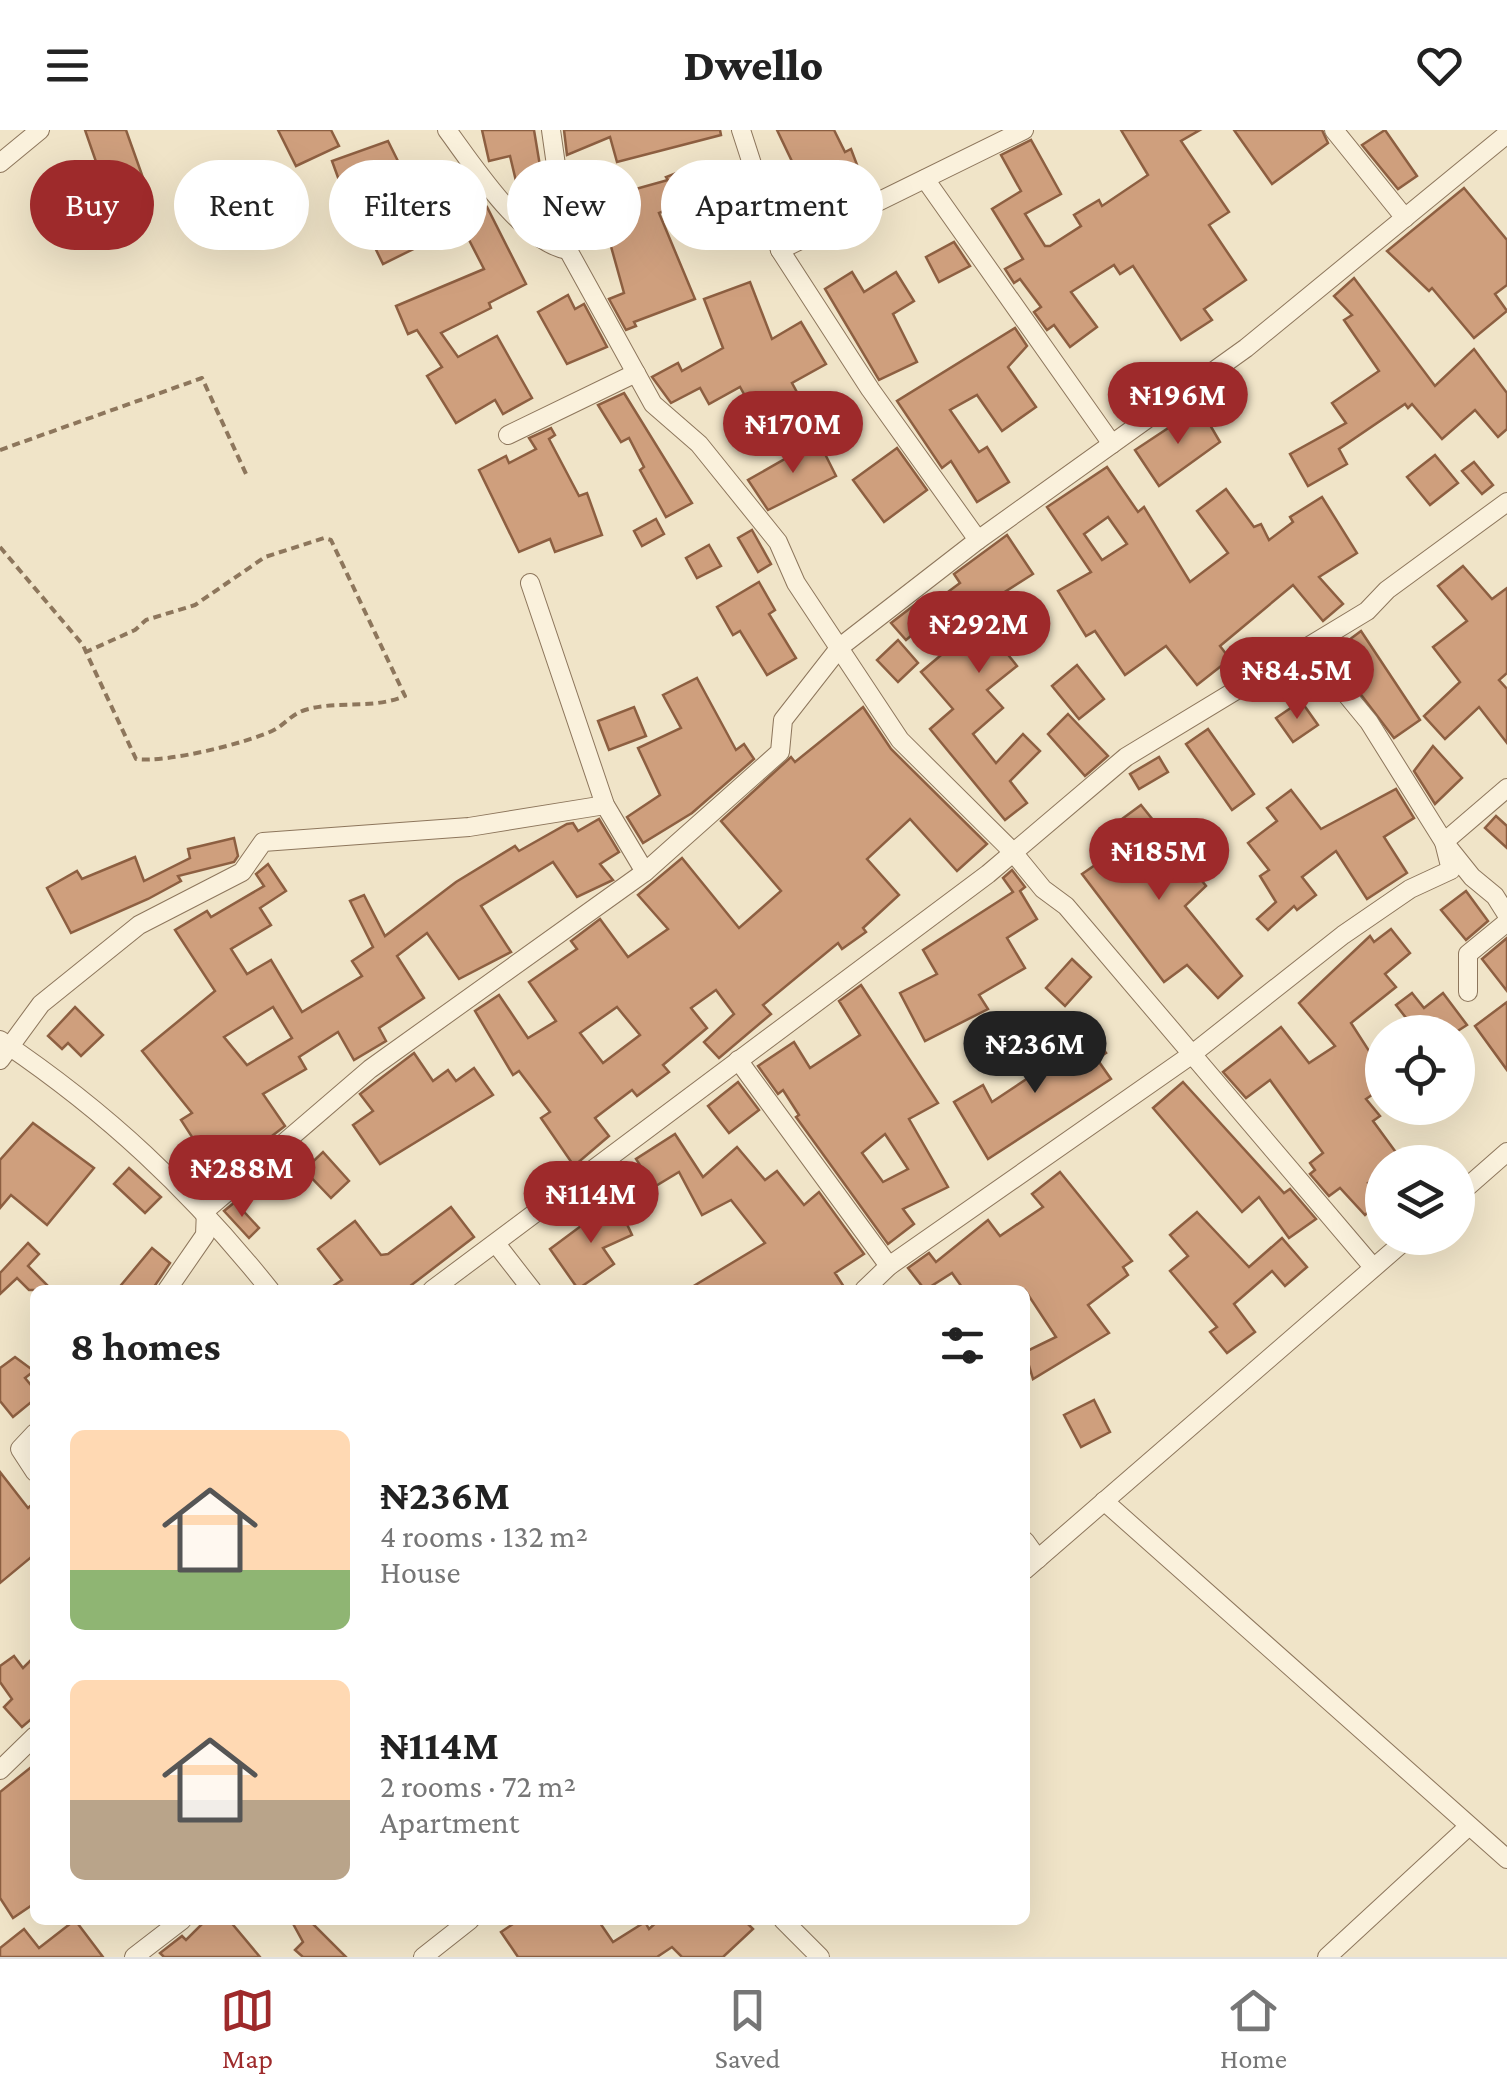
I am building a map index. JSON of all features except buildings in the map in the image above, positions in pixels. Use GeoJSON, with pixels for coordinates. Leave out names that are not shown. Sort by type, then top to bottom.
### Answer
{"type":"FeatureCollection","features":[{"type":"Feature","properties":{"kind":"street"},"geometry":{"type":"LineString","coordinates":[[0,163],[40,130]]}},
{"type":"Feature","properties":{"kind":"street"},"geometry":{"type":"LineString","coordinates":[[447,130],[507,205]]}},
{"type":"Feature","properties":{"kind":"street"},"geometry":{"type":"LineString","coordinates":[[551,130],[555,160]]}},
{"type":"Feature","properties":{"kind":"street"},"geometry":{"type":"LineString","coordinates":[[741,130],[751,160]]}},
{"type":"Feature","properties":{"kind":"street"},"geometry":{"type":"LineString","coordinates":[[883,200],[1024,130]]}},
{"type":"Feature","properties":{"kind":"street"},"geometry":{"type":"LineString","coordinates":[[1334,130],[1405,218]]}},
{"type":"Feature","properties":{"kind":"street"},"geometry":{"type":"LineString","coordinates":[[170,1285],[205,1235],[206,1210],[290,1143],[370,1069],[645,872],[780,752],[783,720],[840,647],[978,540],[1246,348],[1507,134]]}},
{"type":"Feature","properties":{"kind":"street"},"geometry":{"type":"LineString","coordinates":[[926,179],[1112,444]]}},
{"type":"Feature","properties":{"kind":"street"},"geometry":{"type":"LineString","coordinates":[[568,250],[653,404],[699,444],[778,542],[796,583],[900,740],[1012,851],[1043,889],[1066,906],[1373,1267]]}},
{"type":"Feature","properties":{"kind":"street"},"geometry":{"type":"LineString","coordinates":[[780,250],[870,389],[978,540]]}},
{"type":"Feature","properties":{"kind":"street"},"geometry":{"type":"LineString","coordinates":[[508,435],[636,373]]}},
{"type":"Feature","properties":{"kind":"street"},"geometry":{"type":"LineString","coordinates":[[439,1285],[497,1245],[1012,851],[1126,756],[1367,612],[1387,590],[1507,502]]}},
{"type":"Feature","properties":{"kind":"street"},"geometry":{"type":"LineString","coordinates":[[530,583],[605,805],[645,872]]}},
{"type":"Feature","properties":{"kind":"street"},"geometry":{"type":"LineString","coordinates":[[1309,649],[1369,722],[1444,842],[1472,877],[1495,896],[1507,919],[1468,954],[1468,992]]}},
{"type":"Feature","properties":{"kind":"street"},"geometry":{"type":"LineString","coordinates":[[1444,842],[1507,788]]}},
{"type":"Feature","properties":{"kind":"street"},"geometry":{"type":"LineString","coordinates":[[266,1285],[206,1210],[88,1102],[4,1049],[41,1004],[139,925],[242,872],[263,842],[470,827],[605,805]]}},
{"type":"Feature","properties":{"kind":"street"},"geometry":{"type":"LineString","coordinates":[[869,1285],[889,1266],[1191,1054],[1343,935],[1410,889],[1444,877],[1452,870],[1444,842]]}},
{"type":"Feature","properties":{"kind":"street"},"geometry":{"type":"LineString","coordinates":[[738,1060],[889,1266]]}},
{"type":"Feature","properties":{"kind":"street"},"geometry":{"type":"LineString","coordinates":[[1475,1180],[1507,1152]]}},
{"type":"Feature","properties":{"kind":"street"},"geometry":{"type":"LineString","coordinates":[[497,1245],[528,1285]]}},
{"type":"Feature","properties":{"kind":"street"},"geometry":{"type":"LineString","coordinates":[[1032,1565],[1387,1255]]}},
{"type":"Feature","properties":{"kind":"street"},"geometry":{"type":"LineString","coordinates":[[30,1438],[20,1449],[30,1464]]}},
{"type":"Feature","properties":{"kind":"street"},"geometry":{"type":"LineString","coordinates":[[1104,1500],[1507,1860]]}},
{"type":"Feature","properties":{"kind":"street"},"geometry":{"type":"LineString","coordinates":[[0,1770],[30,1741]]}},
{"type":"Feature","properties":{"kind":"street"},"geometry":{"type":"LineString","coordinates":[[1328,1957],[1469,1826]]}},
{"type":"Feature","properties":{"kind":"street"},"geometry":{"type":"LineString","coordinates":[[134,1957],[176,1925]]}},
{"type":"Feature","properties":{"kind":"street"},"geometry":{"type":"LineString","coordinates":[[423,1957],[464,1925]]}},
{"type":"Feature","properties":{"kind":"street"},"geometry":{"type":"LineString","coordinates":[[788,1925],[820,1957]]}},
{"type":"Feature","properties":{"kind":"path"},"geometry":{"type":"LineString","coordinates":[[0,450],[202,378],[246,474]]}},
{"type":"Feature","properties":{"kind":"path"},"geometry":{"type":"LineString","coordinates":[[0,547],[86,652],[136,759],[178,758],[198,749],[235,743],[272,731],[292,714],[308,709],[371,706],[404,696],[331,540],[324,538],[265,557],[195,606],[146,620],[135,630],[86,652]]}}]}
